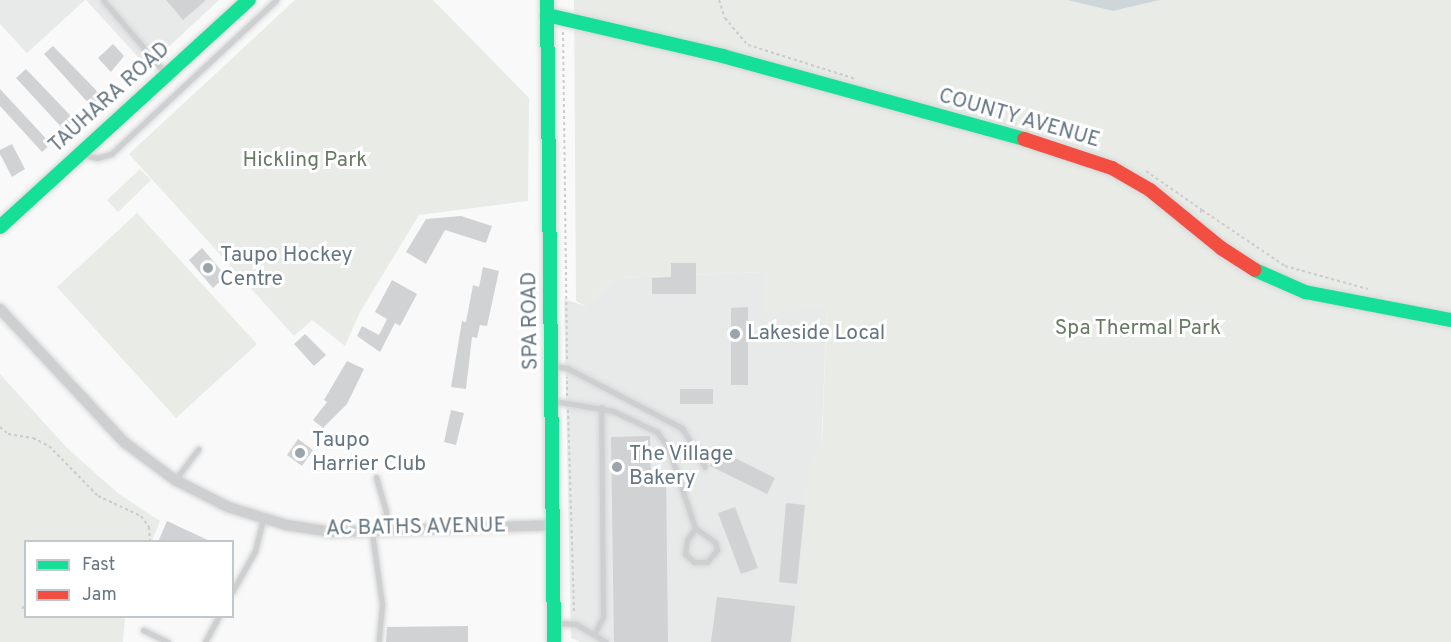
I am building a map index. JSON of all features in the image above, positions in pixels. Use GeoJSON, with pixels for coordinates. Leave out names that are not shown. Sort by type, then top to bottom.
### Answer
{"type":"FeatureCollection","features":[{"type":"Feature","properties":{"kind":"main road","name":"TAUHARA ROAD"},"geometry":{"type":"LineString","coordinates":[[0,227],[249,0]]}},
{"type":"Feature","properties":{"kind":"main road","name":"SPA ROAD"},"geometry":{"type":"LineString","coordinates":[[547,0],[554,642]]}},
{"type":"Feature","properties":{"kind":"main road","name":"COUNTY AVENUE"},"geometry":{"type":"LineString","coordinates":[[547,15],[723,56],[937,118],[1054,147],[1112,168],[1150,190],[1221,248],[1268,278],[1305,292],[1451,320]]}},
{"type":"Feature","properties":{"kind":"street","name":"AC BATHS AVENUE"},"geometry":{"type":"LineString","coordinates":[[0,309],[107,427],[175,480],[220,504],[263,519],[309,529],[384,532],[553,525]]}},
{"type":"Feature","properties":{"kind":"lane"},"geometry":{"type":"LineString","coordinates":[[103,0],[167,75]]}},
{"type":"Feature","properties":{"kind":"lane"},"geometry":{"type":"LineString","coordinates":[[80,154],[98,158],[111,154],[276,0]]}},
{"type":"Feature","properties":{"kind":"lane"},"geometry":{"type":"LineString","coordinates":[[552,365],[567,368],[682,428],[705,468]]}},
{"type":"Feature","properties":{"kind":"lane"},"geometry":{"type":"LineString","coordinates":[[552,400],[601,407],[660,436],[668,447],[694,528],[715,542],[717,550],[707,562],[694,562],[685,554],[687,540],[694,528]]}},
{"type":"Feature","properties":{"kind":"lane"},"geometry":{"type":"LineString","coordinates":[[594,634],[603,617],[601,407]]}},
{"type":"Feature","properties":{"kind":"lane"},"geometry":{"type":"LineString","coordinates":[[175,480],[198,449]]}},
{"type":"Feature","properties":{"kind":"lane"},"geometry":{"type":"LineString","coordinates":[[375,477],[386,512],[384,532]]}},
{"type":"Feature","properties":{"kind":"lane"},"geometry":{"type":"LineString","coordinates":[[234,588],[255,551],[263,519]]}},
{"type":"Feature","properties":{"kind":"lane"},"geometry":{"type":"LineString","coordinates":[[372,532],[382,604],[379,642]]}},
{"type":"Feature","properties":{"kind":"lane"},"geometry":{"type":"LineString","coordinates":[[205,642],[218,618]]}},
{"type":"Feature","properties":{"kind":"lane"},"geometry":{"type":"LineString","coordinates":[[554,623],[576,624],[606,642]]}},
{"type":"Feature","properties":{"kind":"lane"},"geometry":{"type":"LineString","coordinates":[[143,630],[168,642]]}},
{"type":"Feature","properties":{"kind":"path"},"geometry":{"type":"LineString","coordinates":[[563,31],[569,557],[576,624]]}},
{"type":"Feature","properties":{"kind":"path"},"geometry":{"type":"LineString","coordinates":[[1202,210],[1285,266],[1377,292]]}},
{"type":"Feature","properties":{"kind":"path"},"geometry":{"type":"LineString","coordinates":[[0,427],[8,434],[33,438],[49,446],[98,495],[141,516],[149,528],[150,540]]}},
{"type":"Feature","properties":{"kind":"path"},"geometry":{"type":"LineString","coordinates":[[22,609],[24,606]]}},
{"type":"Feature","properties":{"kind":"shaded area"},"geometry":{"type":"Polygon","coordinates":[[[0,0],[85,0],[27,53],[0,24],[0,0]]]}},
{"type":"Feature","properties":{"kind":"shaded area"},"geometry":{"type":"Polygon","coordinates":[[[86,0],[219,0],[147,67],[86,0]]]}},
{"type":"Feature","properties":{"kind":"shaded area"},"geometry":{"type":"Polygon","coordinates":[[[1067,0],[1160,0],[1113,11],[1067,0]]]}},
{"type":"Feature","properties":{"kind":"shaded area"},"geometry":{"type":"Polygon","coordinates":[[[765,272],[827,306],[819,502],[804,642],[580,642],[571,638],[564,299],[585,306],[618,278],[765,272]]]}},
{"type":"Feature","properties":{"kind":"green space","name":"Hickling Park"},"geometry":{"type":"Polygon","coordinates":[[[295,0],[433,0],[529,98],[528,201],[419,215],[360,312],[345,346],[312,320],[294,336],[129,154],[295,0]]]}},
{"type":"Feature","properties":{"kind":"green space","name":"Spa Thermal Park"},"geometry":{"type":"Polygon","coordinates":[[[574,0],[1067,0],[1113,11],[1160,0],[1451,0],[1451,642],[797,642],[803,508],[809,463],[822,441],[827,306],[764,315],[765,272],[618,278],[585,306],[576,301],[574,0]]]}},
{"type":"Feature","properties":{"kind":"green space"},"geometry":{"type":"Polygon","coordinates":[[[140,169],[151,180],[118,212],[107,200],[140,169]]]}},
{"type":"Feature","properties":{"kind":"green space"},"geometry":{"type":"Polygon","coordinates":[[[137,213],[257,344],[176,418],[57,287],[137,213]]]}},
{"type":"Feature","properties":{"kind":"green space"},"geometry":{"type":"Polygon","coordinates":[[[0,374],[67,448],[119,494],[160,521],[152,540],[24,540],[24,618],[125,618],[123,642],[0,642],[0,374]]]}},
{"type":"Feature","properties":{"kind":"building"},"geometry":{"type":"Polygon","coordinates":[[[166,0],[206,0],[183,20],[166,0]]]}},
{"type":"Feature","properties":{"kind":"building"},"geometry":{"type":"Polygon","coordinates":[[[113,44],[124,56],[111,72],[98,58],[113,44]]]}},
{"type":"Feature","properties":{"kind":"building"},"geometry":{"type":"Polygon","coordinates":[[[53,46],[96,90],[100,98],[91,106],[44,54],[53,46]]]}},
{"type":"Feature","properties":{"kind":"building"},"geometry":{"type":"Polygon","coordinates":[[[26,69],[69,114],[73,121],[64,130],[16,78],[26,69]]]}},
{"type":"Feature","properties":{"kind":"building"},"geometry":{"type":"Polygon","coordinates":[[[0,89],[51,144],[42,152],[0,106],[0,89]]]}},
{"type":"Feature","properties":{"kind":"building"},"geometry":{"type":"Polygon","coordinates":[[[12,144],[25,169],[12,177],[0,150],[12,144]]]}},
{"type":"Feature","properties":{"kind":"building"},"geometry":{"type":"Polygon","coordinates":[[[461,216],[492,226],[486,243],[445,230],[426,264],[406,252],[426,219],[461,216]]]}},
{"type":"Feature","properties":{"kind":"building","name":"Taupo Hockey Centre"},"geometry":{"type":"Polygon","coordinates":[[[202,248],[226,276],[213,288],[189,260],[202,248]]]}},
{"type":"Feature","properties":{"kind":"building"},"geometry":{"type":"Polygon","coordinates":[[[671,263],[696,263],[696,294],[652,294],[652,278],[671,277],[671,263]]]}},
{"type":"Feature","properties":{"kind":"building"},"geometry":{"type":"Polygon","coordinates":[[[483,267],[499,271],[487,326],[480,325],[477,338],[472,337],[466,389],[451,387],[462,321],[466,322],[473,285],[479,287],[483,267]]]}},
{"type":"Feature","properties":{"kind":"building"},"geometry":{"type":"Polygon","coordinates":[[[392,280],[417,294],[400,326],[395,323],[380,352],[357,336],[362,326],[379,335],[387,319],[375,312],[392,280]]]}},
{"type":"Feature","properties":{"kind":"building"},"geometry":{"type":"Polygon","coordinates":[[[748,307],[748,385],[731,385],[731,308],[748,307]]]}},
{"type":"Feature","properties":{"kind":"building"},"geometry":{"type":"Polygon","coordinates":[[[305,334],[326,355],[314,366],[294,344],[305,334]]]}},
{"type":"Feature","properties":{"kind":"building"},"geometry":{"type":"Polygon","coordinates":[[[347,361],[364,369],[347,404],[323,428],[313,420],[327,402],[324,400],[347,361]]]}},
{"type":"Feature","properties":{"kind":"building"},"geometry":{"type":"Polygon","coordinates":[[[680,389],[713,389],[713,404],[680,404],[680,389]]]}},
{"type":"Feature","properties":{"kind":"building"},"geometry":{"type":"Polygon","coordinates":[[[451,410],[464,413],[456,445],[444,442],[451,410]]]}},
{"type":"Feature","properties":{"kind":"building"},"geometry":{"type":"Polygon","coordinates":[[[650,436],[651,474],[666,474],[668,642],[614,642],[611,437],[650,436]]]}},
{"type":"Feature","properties":{"kind":"building","name":"Taupo Harrier Club"},"geometry":{"type":"Polygon","coordinates":[[[298,439],[313,450],[302,466],[287,455],[298,439]]]}},
{"type":"Feature","properties":{"kind":"building"},"geometry":{"type":"Polygon","coordinates":[[[717,449],[775,478],[767,494],[710,466],[717,449]]]}},
{"type":"Feature","properties":{"kind":"building"},"geometry":{"type":"Polygon","coordinates":[[[786,503],[805,505],[797,584],[779,582],[786,503]]]}},
{"type":"Feature","properties":{"kind":"building"},"geometry":{"type":"Polygon","coordinates":[[[735,507],[758,568],[741,574],[718,513],[735,507]]]}},
{"type":"Feature","properties":{"kind":"building"},"geometry":{"type":"Polygon","coordinates":[[[167,521],[208,540],[159,540],[167,521]]]}},
{"type":"Feature","properties":{"kind":"building"},"geometry":{"type":"Polygon","coordinates":[[[717,597],[795,606],[791,642],[711,642],[717,597]]]}},
{"type":"Feature","properties":{"kind":"building"},"geometry":{"type":"Polygon","coordinates":[[[468,626],[468,642],[386,642],[387,627],[468,626]]]}},
{"type":"Feature","properties":{"kind":"traffic: fast"},"geometry":{"type":"LineString","coordinates":[[0,227],[249,0]]}},
{"type":"Feature","properties":{"kind":"traffic: fast"},"geometry":{"type":"LineString","coordinates":[[547,0],[554,642]]}},
{"type":"Feature","properties":{"kind":"traffic: fast"},"geometry":{"type":"LineString","coordinates":[[547,15],[723,56],[1024,139]]}},
{"type":"Feature","properties":{"kind":"traffic: fast"},"geometry":{"type":"LineString","coordinates":[[1255,270],[1305,292],[1451,320]]}},
{"type":"Feature","properties":{"kind":"traffic: jam"},"geometry":{"type":"LineString","coordinates":[[1024,139],[1112,168],[1150,190],[1221,248],[1255,270]]}},
{"type":"Feature","properties":{"kind":"place","name":"Taupo Hockey Centre"},"geometry":{"type":"Point","coordinates":[208,268]}},
{"type":"Feature","properties":{"kind":"place","name":"Lakeside Local"},"geometry":{"type":"Point","coordinates":[735,334]}},
{"type":"Feature","properties":{"kind":"place","name":"Taupo Harrier Club"},"geometry":{"type":"Point","coordinates":[300,453]}},
{"type":"Feature","properties":{"kind":"place","name":"The Village Bakery"},"geometry":{"type":"Point","coordinates":[617,467]}}]}
